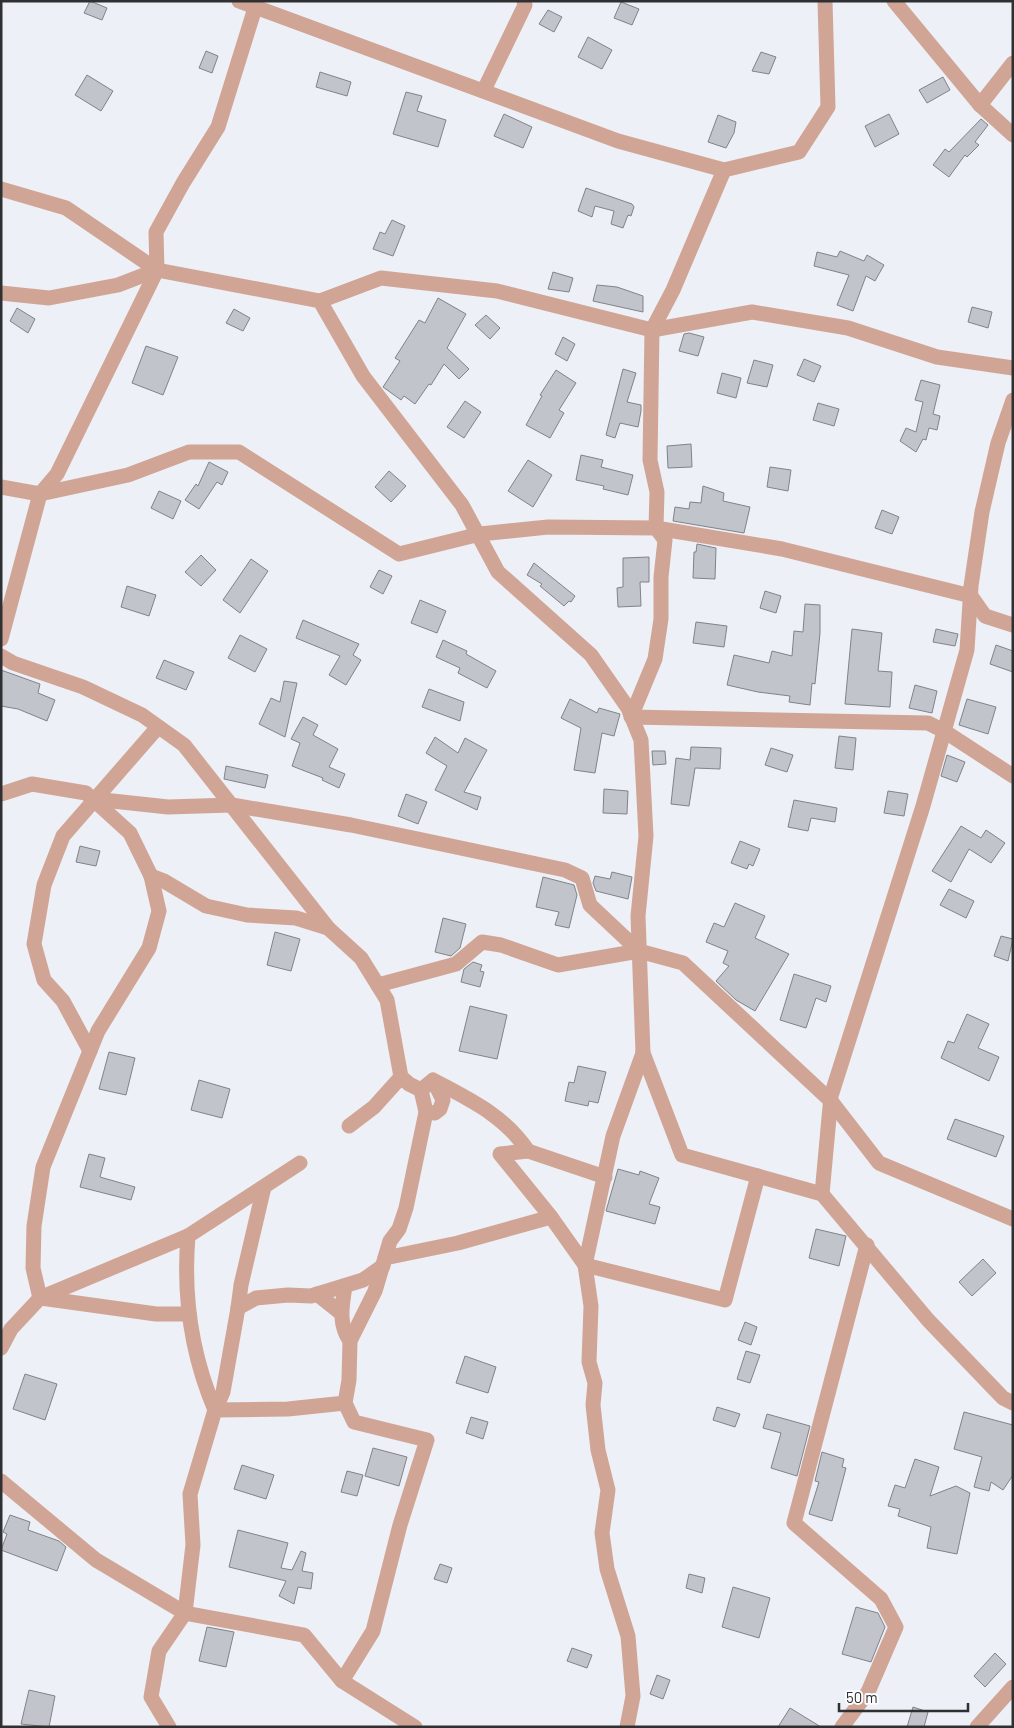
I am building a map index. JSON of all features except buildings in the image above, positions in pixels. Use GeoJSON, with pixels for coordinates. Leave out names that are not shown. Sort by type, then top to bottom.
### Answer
{"type":"FeatureCollection","features":[{"type":"Feature","properties":{"kind":"street"},"geometry":{"type":"LineString","coordinates":[[239,1],[618,141],[724,170],[799,152],[828,107],[825,1]]}},
{"type":"Feature","properties":{"kind":"street"},"geometry":{"type":"LineString","coordinates":[[484,90],[525,5],[524,1]]}},
{"type":"Feature","properties":{"kind":"street"},"geometry":{"type":"LineString","coordinates":[[894,1],[980,105],[1013,135]]}},
{"type":"Feature","properties":{"kind":"street"},"geometry":{"type":"LineString","coordinates":[[1,639],[40,494],[57,474],[157,270],[156,232],[183,183],[218,127],[256,8]]}},
{"type":"Feature","properties":{"kind":"street"},"geometry":{"type":"LineString","coordinates":[[980,105],[1013,63]]}},
{"type":"Feature","properties":{"kind":"street"},"geometry":{"type":"LineString","coordinates":[[631,717],[655,659],[661,619],[661,577],[665,540],[656,528],[657,492],[650,460],[652,330],[673,290],[724,170]]}},
{"type":"Feature","properties":{"kind":"street"},"geometry":{"type":"LineString","coordinates":[[1,189],[66,208],[157,270],[320,301],[381,278],[497,291],[652,330],[752,312],[848,328],[937,357],[1013,368]]}},
{"type":"Feature","properties":{"kind":"street"},"geometry":{"type":"LineString","coordinates":[[1,293],[49,298],[118,284],[157,270]]}},
{"type":"Feature","properties":{"kind":"street"},"geometry":{"type":"LineString","coordinates":[[320,301],[363,376],[462,505],[480,534],[498,572],[591,655],[628,708],[641,740],[646,836],[638,916],[643,1053],[682,1156],[822,1194],[867,1245],[928,1320],[1003,1398],[1013,1402]]}},
{"type":"Feature","properties":{"kind":"street"},"geometry":{"type":"LineString","coordinates":[[822,1194],[830,1101],[920,815],[968,650],[971,596],[982,512],[998,442],[1013,400]]}},
{"type":"Feature","properties":{"kind":"street"},"geometry":{"type":"LineString","coordinates":[[1,487],[40,494],[128,475],[189,452],[239,452],[398,554],[480,534],[548,527],[656,528],[782,549],[971,596],[985,616],[1013,625]]}},
{"type":"Feature","properties":{"kind":"street"},"geometry":{"type":"LineString","coordinates":[[1,656],[12,663],[83,687],[142,715],[184,745],[328,928],[361,958],[387,1000],[401,1077],[408,1084],[427,1085],[491,1113],[516,1132],[528,1151]]}},
{"type":"Feature","properties":{"kind":"street"},"geometry":{"type":"LineString","coordinates":[[631,717],[928,723],[944,731],[1013,776]]}},
{"type":"Feature","properties":{"kind":"street"},"geometry":{"type":"LineString","coordinates":[[90,1051],[63,1001],[44,980],[34,944],[44,885],[63,836],[158,727]]}},
{"type":"Feature","properties":{"kind":"street"},"geometry":{"type":"LineString","coordinates":[[1,794],[32,784],[86,792],[130,833],[151,876],[159,911],[148,948],[98,1031],[42,1167],[34,1226],[33,1268],[40,1298]]}},
{"type":"Feature","properties":{"kind":"street"},"geometry":{"type":"LineString","coordinates":[[94,799],[168,807],[232,805],[351,825],[565,870],[582,878],[590,905],[639,950]]}},
{"type":"Feature","properties":{"kind":"street"},"geometry":{"type":"LineString","coordinates":[[151,876],[164,881],[206,906],[247,915],[296,918],[328,928]]}},
{"type":"Feature","properties":{"kind":"street"},"geometry":{"type":"LineString","coordinates":[[378,985],[456,964],[482,942],[501,945],[558,965],[639,950],[683,962],[830,1101],[879,1163],[1013,1219]]}},
{"type":"Feature","properties":{"kind":"street"},"geometry":{"type":"LineString","coordinates":[[627,1727],[633,1696],[628,1636],[607,1569],[602,1533],[608,1490],[598,1450],[593,1404],[595,1383],[589,1362],[591,1306],[586,1265],[613,1136],[643,1053]]}},
{"type":"Feature","properties":{"kind":"street"},"geometry":{"type":"LineString","coordinates":[[349,1126],[374,1107],[401,1077]]}},
{"type":"Feature","properties":{"kind":"street"},"geometry":{"type":"LineString","coordinates":[[342,1681],[373,1631],[400,1525],[427,1440],[354,1422],[345,1403],[349,1380],[350,1341],[376,1291],[390,1241],[399,1229],[406,1208],[426,1112],[435,1113],[440,1109],[443,1100],[427,1085]]}},
{"type":"Feature","properties":{"kind":"street"},"geometry":{"type":"LineString","coordinates":[[604,1177],[528,1151],[500,1154],[551,1216],[586,1265],[725,1300],[758,1176]]}},
{"type":"Feature","properties":{"kind":"street"},"geometry":{"type":"LineString","coordinates":[[1,1348],[6,1330],[40,1298],[188,1236],[300,1164]]}},
{"type":"Feature","properties":{"kind":"street"},"geometry":{"type":"LineString","coordinates":[[168,1727],[151,1697],[159,1651],[185,1613],[193,1545],[190,1494],[215,1410],[223,1392],[241,1284],[264,1187]]}},
{"type":"Feature","properties":{"kind":"street"},"geometry":{"type":"LineString","coordinates":[[238,1308],[256,1298],[288,1294],[311,1296],[363,1280],[384,1262],[551,1216]]}},
{"type":"Feature","properties":{"kind":"street"},"geometry":{"type":"LineString","coordinates":[[188,1236],[186,1258],[189,1314],[198,1366],[215,1410]]}},
{"type":"Feature","properties":{"kind":"street"},"geometry":{"type":"LineString","coordinates":[[842,1727],[868,1692],[896,1627],[881,1599],[794,1523],[867,1245]]}},
{"type":"Feature","properties":{"kind":"street"},"geometry":{"type":"LineString","coordinates":[[345,1286],[341,1313],[343,1330],[350,1341]]}},
{"type":"Feature","properties":{"kind":"street"},"geometry":{"type":"LineString","coordinates":[[317,1294],[341,1313]]}},
{"type":"Feature","properties":{"kind":"street"},"geometry":{"type":"LineString","coordinates":[[40,1298],[148,1313],[189,1314]]}},
{"type":"Feature","properties":{"kind":"street"},"geometry":{"type":"LineString","coordinates":[[215,1410],[288,1409],[345,1403]]}},
{"type":"Feature","properties":{"kind":"street"},"geometry":{"type":"LineString","coordinates":[[1,1481],[96,1560],[185,1613],[304,1635],[342,1681],[415,1727]]}},
{"type":"Feature","properties":{"kind":"street"},"geometry":{"type":"LineString","coordinates":[[977,1727],[1013,1687]]}}]}
